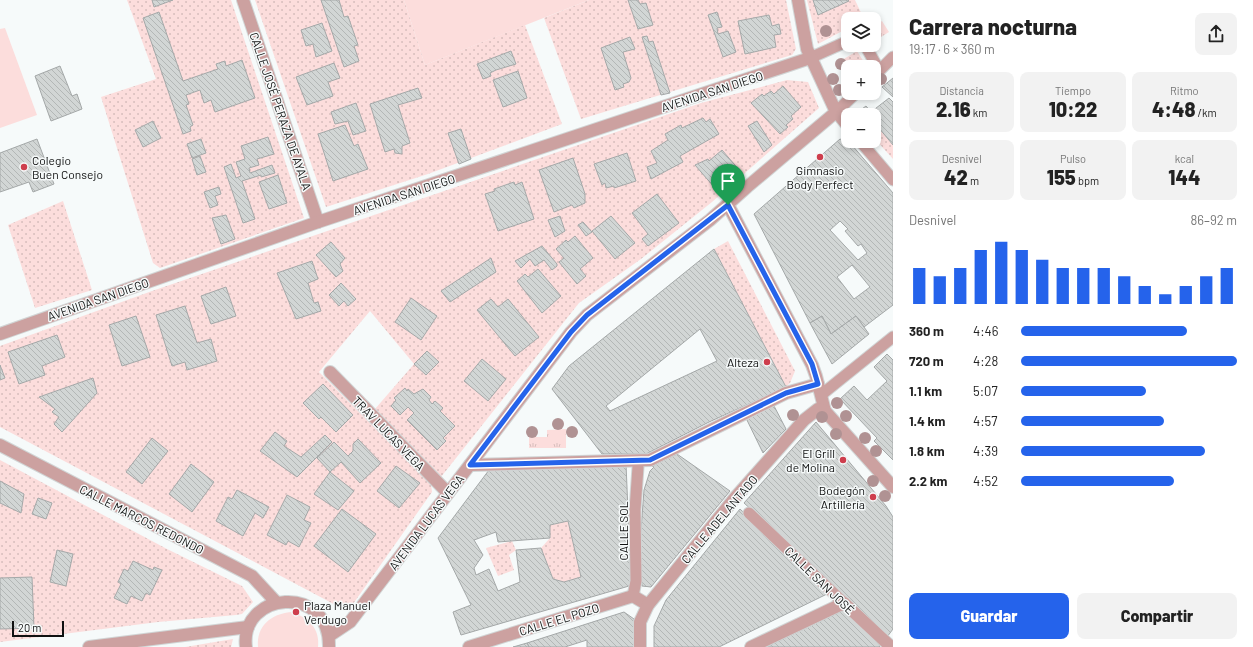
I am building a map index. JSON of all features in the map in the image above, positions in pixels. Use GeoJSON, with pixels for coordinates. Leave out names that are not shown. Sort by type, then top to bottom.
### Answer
{"type":"FeatureCollection","features":[{"type":"Feature","properties":{"kind":"street","name":"CALLE JOSÉ PERAZA DE AYALA"},"geometry":{"type":"LineString","coordinates":[[243,0],[318,222]]}},
{"type":"Feature","properties":{"kind":"street"},"geometry":{"type":"LineString","coordinates":[[798,0],[809,54],[836,112],[841,118]]}},
{"type":"Feature","properties":{"kind":"street"},"geometry":{"type":"LineString","coordinates":[[809,54],[841,43]]}},
{"type":"Feature","properties":{"kind":"street","name":"AVENIDA SAN DIEGO"},"geometry":{"type":"LineString","coordinates":[[0,334],[318,222],[809,54]]}},
{"type":"Feature","properties":{"kind":"street"},"geometry":{"type":"LineString","coordinates":[[881,69],[893,57]]}},
{"type":"Feature","properties":{"kind":"street"},"geometry":{"type":"LineString","coordinates":[[836,112],[849,100]]}},
{"type":"Feature","properties":{"kind":"street","name":"AVENIDA LUCAS VEGA"},"geometry":{"type":"LineString","coordinates":[[329,642],[350,622],[571,332],[587,315],[728,205],[836,112]]}},
{"type":"Feature","properties":{"kind":"street"},"geometry":{"type":"LineString","coordinates":[[866,148],[893,180]]}},
{"type":"Feature","properties":{"kind":"street"},"geometry":{"type":"LineString","coordinates":[[728,205],[812,364],[825,411],[893,487]]}},
{"type":"Feature","properties":{"kind":"street"},"geometry":{"type":"LineString","coordinates":[[470,465],[650,460],[786,393],[819,389],[893,337]]}},
{"type":"Feature","properties":{"kind":"street","name":"TRAV LUCAS VEGA"},"geometry":{"type":"LineString","coordinates":[[330,372],[448,493]]}},
{"type":"Feature","properties":{"kind":"street","name":"CALLE ADELANTADO"},"geometry":{"type":"LineString","coordinates":[[640,647],[640,622],[648,605],[734,499],[804,420],[818,409],[825,411]]}},
{"type":"Feature","properties":{"kind":"street","name":"CALLE MARCOS REDONDO"},"geometry":{"type":"LineString","coordinates":[[0,445],[252,576],[276,602]]}},
{"type":"Feature","properties":{"kind":"street","name":"CALLE SOL"},"geometry":{"type":"LineString","coordinates":[[634,596],[636,581],[635,510],[638,467]]}},
{"type":"Feature","properties":{"kind":"street","name":"CALLE SAN JOSÉ"},"geometry":{"type":"LineString","coordinates":[[750,514],[844,603],[891,645]]}},
{"type":"Feature","properties":{"kind":"street"},"geometry":{"type":"LineString","coordinates":[[634,596],[648,605]]}},
{"type":"Feature","properties":{"kind":"street","name":"CALLE EL POZO"},"geometry":{"type":"LineString","coordinates":[[469,647],[634,596]]}},
{"type":"Feature","properties":{"kind":"street"},"geometry":{"type":"LineString","coordinates":[[246,647],[248,628],[258,613],[276,602],[290,601],[303,604],[314,610],[322,619],[329,642]]}},
{"type":"Feature","properties":{"kind":"street"},"geometry":{"type":"LineString","coordinates":[[751,647],[844,603]]}},
{"type":"Feature","properties":{"kind":"street"},"geometry":{"type":"LineString","coordinates":[[89,647],[248,628]]}},
{"type":"Feature","properties":{"kind":"green space"},"geometry":{"type":"Polygon","coordinates":[[[127,0],[231,0],[304,218],[160,268],[153,263],[101,97],[156,79],[127,0]]]}},
{"type":"Feature","properties":{"kind":"green space"},"geometry":{"type":"Polygon","coordinates":[[[255,0],[404,0],[425,65],[525,25],[562,124],[428,174],[326,207],[255,0]]]}},
{"type":"Feature","properties":{"kind":"green space"},"geometry":{"type":"Polygon","coordinates":[[[404,0],[589,0],[425,65],[404,0]]]}},
{"type":"Feature","properties":{"kind":"green space"},"geometry":{"type":"Polygon","coordinates":[[[589,0],[786,0],[796,49],[792,55],[581,119],[544,18],[589,0]]]}},
{"type":"Feature","properties":{"kind":"green space"},"geometry":{"type":"Polygon","coordinates":[[[807,0],[813,0],[818,15],[848,0],[855,0],[861,12],[841,12],[841,32],[818,44],[807,0]]]}},
{"type":"Feature","properties":{"kind":"green space"},"geometry":{"type":"Polygon","coordinates":[[[881,22],[889,32],[881,37],[881,22]]]}},
{"type":"Feature","properties":{"kind":"green space"},"geometry":{"type":"Polygon","coordinates":[[[5,28],[37,115],[0,128],[0,29],[5,28]]]}},
{"type":"Feature","properties":{"kind":"green space"},"geometry":{"type":"Polygon","coordinates":[[[858,52],[863,60],[842,60],[858,52]]]}},
{"type":"Feature","properties":{"kind":"green space"},"geometry":{"type":"Polygon","coordinates":[[[787,80],[808,82],[819,108],[712,202],[641,259],[579,303],[441,477],[375,409],[414,364],[370,311],[319,372],[431,484],[432,492],[353,604],[343,609],[0,427],[0,346],[152,291],[701,103],[787,80]]]}},
{"type":"Feature","properties":{"kind":"green space"},"geometry":{"type":"Polygon","coordinates":[[[881,130],[893,145],[893,159],[881,146],[881,130]]]}},
{"type":"Feature","properties":{"kind":"green space"},"geometry":{"type":"Polygon","coordinates":[[[63,201],[92,290],[35,308],[8,225],[63,201]]]}},
{"type":"Feature","properties":{"kind":"green space"},"geometry":{"type":"Polygon","coordinates":[[[728,241],[795,371],[790,383],[786,387],[714,249],[728,241]]]}},
{"type":"Feature","properties":{"kind":"green space"},"geometry":{"type":"Polygon","coordinates":[[[566,429],[566,448],[529,448],[529,437],[547,437],[547,430],[566,429]]]}},
{"type":"Feature","properties":{"kind":"green space"},"geometry":{"type":"Polygon","coordinates":[[[0,460],[167,549],[242,586],[253,602],[242,614],[236,615],[158,622],[0,642],[0,460]]]}},
{"type":"Feature","properties":{"kind":"green space"},"geometry":{"type":"Polygon","coordinates":[[[568,521],[581,577],[564,582],[553,579],[541,548],[550,538],[550,525],[568,521]]]}},
{"type":"Feature","properties":{"kind":"green space"},"geometry":{"type":"Polygon","coordinates":[[[512,541],[516,550],[509,555],[514,570],[498,576],[486,548],[512,541]]]}},
{"type":"Feature","properties":{"kind":"green space"},"geometry":{"type":"Polygon","coordinates":[[[291,612],[303,617],[312,624],[317,634],[318,647],[258,647],[260,633],[266,622],[277,615],[291,612]]]}},
{"type":"Feature","properties":{"kind":"green space"},"geometry":{"type":"Polygon","coordinates":[[[233,639],[231,647],[185,647],[233,639]]]}},
{"type":"Feature","properties":{"kind":"building"},"geometry":{"type":"Polygon","coordinates":[[[152,0],[173,0],[154,7],[152,0]]]}},
{"type":"Feature","properties":{"kind":"building"},"geometry":{"type":"Polygon","coordinates":[[[321,0],[339,0],[344,17],[348,16],[358,45],[354,46],[359,61],[344,67],[321,0]]]}},
{"type":"Feature","properties":{"kind":"building"},"geometry":{"type":"Polygon","coordinates":[[[628,0],[638,0],[640,4],[646,3],[653,25],[638,29],[628,0]]]}},
{"type":"Feature","properties":{"kind":"building"},"geometry":{"type":"Polygon","coordinates":[[[813,0],[848,0],[849,1],[818,15],[813,0]]]}},
{"type":"Feature","properties":{"kind":"building"},"geometry":{"type":"Polygon","coordinates":[[[159,12],[183,81],[218,69],[216,64],[225,61],[226,66],[242,60],[255,98],[215,112],[211,100],[204,103],[200,90],[186,95],[189,104],[186,105],[193,125],[190,127],[191,131],[183,134],[143,18],[159,12]]]}},
{"type":"Feature","properties":{"kind":"building"},"geometry":{"type":"Polygon","coordinates":[[[717,12],[722,27],[717,28],[718,34],[728,31],[736,52],[723,57],[708,15],[717,12]]]}},
{"type":"Feature","properties":{"kind":"building"},"geometry":{"type":"Polygon","coordinates":[[[769,15],[772,26],[779,24],[781,34],[774,35],[776,47],[745,54],[738,21],[769,15]]]}},
{"type":"Feature","properties":{"kind":"building"},"geometry":{"type":"Polygon","coordinates":[[[322,23],[332,51],[316,57],[313,44],[306,46],[301,30],[322,23]]]}},
{"type":"Feature","properties":{"kind":"building"},"geometry":{"type":"Polygon","coordinates":[[[647,36],[649,42],[653,41],[670,93],[661,95],[642,37],[647,36]]]}},
{"type":"Feature","properties":{"kind":"building"},"geometry":{"type":"Polygon","coordinates":[[[630,37],[635,49],[623,52],[631,78],[629,82],[623,84],[624,87],[615,90],[601,48],[630,37]]]}},
{"type":"Feature","properties":{"kind":"building"},"geometry":{"type":"Polygon","coordinates":[[[511,51],[516,64],[496,70],[490,73],[491,76],[483,79],[477,64],[511,51]]]}},
{"type":"Feature","properties":{"kind":"building"},"geometry":{"type":"Polygon","coordinates":[[[334,63],[340,78],[328,82],[333,96],[307,105],[296,77],[334,63]]]}},
{"type":"Feature","properties":{"kind":"building"},"geometry":{"type":"Polygon","coordinates":[[[60,66],[72,96],[77,94],[82,109],[51,121],[35,76],[60,66]]]}},
{"type":"Feature","properties":{"kind":"building"},"geometry":{"type":"Polygon","coordinates":[[[518,71],[527,98],[503,107],[493,80],[518,71]]]}},
{"type":"Feature","properties":{"kind":"building"},"geometry":{"type":"Polygon","coordinates":[[[893,78],[893,97],[882,87],[893,78]]]}},
{"type":"Feature","properties":{"kind":"building"},"geometry":{"type":"Polygon","coordinates":[[[783,86],[801,107],[791,116],[793,119],[786,125],[788,127],[780,134],[751,103],[762,94],[764,96],[771,91],[774,94],[783,86]]]}},
{"type":"Feature","properties":{"kind":"building"},"geometry":{"type":"Polygon","coordinates":[[[418,88],[422,98],[398,105],[410,143],[402,146],[402,154],[395,153],[394,149],[385,152],[370,104],[418,88]]]}},
{"type":"Feature","properties":{"kind":"building"},"geometry":{"type":"Polygon","coordinates":[[[889,98],[893,102],[893,145],[881,130],[881,108],[876,108],[889,98]]]}},
{"type":"Feature","properties":{"kind":"building"},"geometry":{"type":"Polygon","coordinates":[[[356,103],[366,131],[353,135],[348,121],[335,124],[331,112],[356,103]]]}},
{"type":"Feature","properties":{"kind":"building"},"geometry":{"type":"Polygon","coordinates":[[[703,118],[706,122],[710,119],[719,134],[680,156],[683,162],[651,179],[647,167],[657,163],[651,151],[668,140],[665,134],[681,125],[682,128],[703,118]]]}},
{"type":"Feature","properties":{"kind":"building"},"geometry":{"type":"Polygon","coordinates":[[[153,121],[161,138],[143,147],[135,130],[153,121]]]}},
{"type":"Feature","properties":{"kind":"building"},"geometry":{"type":"Polygon","coordinates":[[[757,121],[772,145],[764,152],[748,126],[757,121]]]}},
{"type":"Feature","properties":{"kind":"building"},"geometry":{"type":"Polygon","coordinates":[[[345,125],[354,146],[358,144],[368,169],[333,181],[318,134],[345,125]]]}},
{"type":"Feature","properties":{"kind":"building"},"geometry":{"type":"Polygon","coordinates":[[[461,129],[471,159],[459,164],[448,133],[461,129]]]}},
{"type":"Feature","properties":{"kind":"building"},"geometry":{"type":"Polygon","coordinates":[[[268,137],[274,154],[257,159],[259,165],[249,168],[250,173],[272,165],[275,173],[261,177],[261,175],[242,181],[255,219],[243,223],[224,167],[231,164],[236,178],[241,176],[236,162],[245,159],[241,146],[268,137]]]}},
{"type":"Feature","properties":{"kind":"building","name":"Colegio Buen Consejo"},"geometry":{"type":"Polygon","coordinates":[[[37,139],[54,184],[33,192],[29,182],[0,192],[0,153],[37,139]]]}},
{"type":"Feature","properties":{"kind":"building"},"geometry":{"type":"Polygon","coordinates":[[[201,139],[206,153],[192,158],[187,144],[201,139]]]}},
{"type":"Feature","properties":{"kind":"building"},"geometry":{"type":"Polygon","coordinates":[[[840,139],[841,148],[854,148],[893,193],[893,305],[864,327],[856,316],[831,334],[822,316],[810,323],[754,214],[840,139]],[[840,221],[830,230],[858,260],[867,253],[861,244],[858,246],[845,231],[848,229],[840,221]],[[852,265],[837,277],[854,299],[870,287],[852,265]]]}},
{"type":"Feature","properties":{"kind":"building"},"geometry":{"type":"Polygon","coordinates":[[[722,150],[741,172],[721,187],[718,183],[714,187],[695,165],[708,159],[709,161],[722,150]]]}},
{"type":"Feature","properties":{"kind":"building"},"geometry":{"type":"Polygon","coordinates":[[[627,153],[636,181],[614,188],[614,186],[606,188],[605,183],[602,185],[594,164],[627,153]]]}},
{"type":"Feature","properties":{"kind":"building"},"geometry":{"type":"Polygon","coordinates":[[[200,156],[206,172],[197,175],[192,159],[200,156]]]}},
{"type":"Feature","properties":{"kind":"building"},"geometry":{"type":"Polygon","coordinates":[[[573,158],[585,194],[585,203],[574,208],[572,205],[554,212],[539,170],[573,158]]]}},
{"type":"Feature","properties":{"kind":"building"},"geometry":{"type":"Polygon","coordinates":[[[278,175],[287,203],[269,209],[259,182],[278,175]]]}},
{"type":"Feature","properties":{"kind":"building"},"geometry":{"type":"Polygon","coordinates":[[[514,182],[515,185],[522,182],[534,219],[498,231],[485,194],[514,182]]]}},
{"type":"Feature","properties":{"kind":"building"},"geometry":{"type":"Polygon","coordinates":[[[219,187],[221,194],[215,196],[218,205],[210,208],[204,192],[219,187]]]}},
{"type":"Feature","properties":{"kind":"building"},"geometry":{"type":"Polygon","coordinates":[[[657,194],[679,223],[648,246],[642,239],[648,234],[632,213],[657,194]]]}},
{"type":"Feature","properties":{"kind":"building"},"geometry":{"type":"Polygon","coordinates":[[[226,215],[235,239],[221,244],[212,218],[226,215]]]}},
{"type":"Feature","properties":{"kind":"building"},"geometry":{"type":"Polygon","coordinates":[[[560,216],[565,231],[555,237],[548,220],[560,216]]]}},
{"type":"Feature","properties":{"kind":"building"},"geometry":{"type":"Polygon","coordinates":[[[611,216],[635,243],[615,259],[592,231],[611,216]]]}},
{"type":"Feature","properties":{"kind":"building"},"geometry":{"type":"Polygon","coordinates":[[[583,222],[592,232],[586,236],[578,225],[583,222]]]}},
{"type":"Feature","properties":{"kind":"building"},"geometry":{"type":"Polygon","coordinates":[[[575,236],[593,258],[580,269],[586,276],[577,284],[559,262],[564,258],[556,249],[566,240],[568,242],[575,236]]]}},
{"type":"Feature","properties":{"kind":"building"},"geometry":{"type":"Polygon","coordinates":[[[331,242],[345,258],[340,264],[343,271],[336,277],[316,255],[331,242]]]}},
{"type":"Feature","properties":{"kind":"building"},"geometry":{"type":"Polygon","coordinates":[[[542,246],[557,264],[557,266],[552,270],[544,260],[535,266],[530,259],[521,268],[515,261],[542,246]]]}},
{"type":"Feature","properties":{"kind":"building"},"geometry":{"type":"Polygon","coordinates":[[[714,249],[786,387],[709,422],[646,454],[602,454],[552,389],[569,366],[714,249]],[[700,329],[606,406],[610,411],[717,361],[700,329]]]}},
{"type":"Feature","properties":{"kind":"building"},"geometry":{"type":"Polygon","coordinates":[[[491,258],[496,272],[450,302],[441,291],[491,258]]]}},
{"type":"Feature","properties":{"kind":"building"},"geometry":{"type":"Polygon","coordinates":[[[312,261],[318,279],[308,283],[314,303],[318,302],[321,311],[296,319],[277,273],[312,261]]]}},
{"type":"Feature","properties":{"kind":"building"},"geometry":{"type":"Polygon","coordinates":[[[538,269],[561,296],[542,313],[517,281],[525,274],[528,277],[538,269]]]}},
{"type":"Feature","properties":{"kind":"building"},"geometry":{"type":"Polygon","coordinates":[[[341,283],[356,299],[348,306],[344,301],[339,306],[329,295],[341,283]]]}},
{"type":"Feature","properties":{"kind":"building"},"geometry":{"type":"Polygon","coordinates":[[[226,287],[236,316],[211,324],[201,296],[226,287]]]}},
{"type":"Feature","properties":{"kind":"building"},"geometry":{"type":"Polygon","coordinates":[[[411,298],[437,316],[421,340],[395,322],[411,298]]]}},
{"type":"Feature","properties":{"kind":"building"},"geometry":{"type":"Polygon","coordinates":[[[491,299],[498,307],[508,299],[539,337],[515,356],[477,310],[491,299]]]}},
{"type":"Feature","properties":{"kind":"building"},"geometry":{"type":"Polygon","coordinates":[[[185,306],[197,343],[211,339],[217,361],[187,370],[185,362],[172,366],[156,315],[185,306]]]}},
{"type":"Feature","properties":{"kind":"building"},"geometry":{"type":"Polygon","coordinates":[[[136,316],[150,357],[122,366],[109,325],[136,316]]]}},
{"type":"Feature","properties":{"kind":"building"},"geometry":{"type":"Polygon","coordinates":[[[822,316],[831,334],[856,316],[869,334],[832,364],[810,323],[822,316]]]}},
{"type":"Feature","properties":{"kind":"building"},"geometry":{"type":"Polygon","coordinates":[[[57,335],[65,357],[42,366],[45,375],[19,384],[8,352],[57,335]]]}},
{"type":"Feature","properties":{"kind":"building"},"geometry":{"type":"Polygon","coordinates":[[[427,351],[439,362],[426,375],[414,364],[427,351]]]}},
{"type":"Feature","properties":{"kind":"building"},"geometry":{"type":"Polygon","coordinates":[[[887,354],[893,360],[893,460],[874,441],[877,438],[840,399],[854,386],[867,400],[887,381],[874,367],[887,354]]]}},
{"type":"Feature","properties":{"kind":"building"},"geometry":{"type":"Polygon","coordinates":[[[482,359],[506,379],[488,401],[464,381],[482,359]]]}},
{"type":"Feature","properties":{"kind":"building"},"geometry":{"type":"Polygon","coordinates":[[[0,365],[5,378],[0,380],[0,365]]]}},
{"type":"Feature","properties":{"kind":"building"},"geometry":{"type":"Polygon","coordinates":[[[93,378],[97,393],[62,432],[54,424],[59,417],[52,412],[55,409],[39,397],[93,378]]]}},
{"type":"Feature","properties":{"kind":"building"},"geometry":{"type":"Polygon","coordinates":[[[323,384],[353,415],[336,432],[321,417],[319,419],[303,403],[323,384]]]}},
{"type":"Feature","properties":{"kind":"building"},"geometry":{"type":"Polygon","coordinates":[[[405,388],[407,391],[408,389],[414,394],[423,389],[431,397],[429,400],[432,404],[435,401],[443,408],[440,411],[455,426],[443,438],[446,441],[437,450],[407,420],[414,413],[408,407],[400,415],[391,406],[396,400],[394,398],[405,388]]]}},
{"type":"Feature","properties":{"kind":"building"},"geometry":{"type":"Polygon","coordinates":[[[773,404],[786,429],[763,453],[745,416],[773,404]]]}},
{"type":"Feature","properties":{"kind":"building"},"geometry":{"type":"Polygon","coordinates":[[[816,422],[886,506],[893,517],[893,629],[887,637],[812,564],[744,503],[816,422]]]}},
{"type":"Feature","properties":{"kind":"building"},"geometry":{"type":"Polygon","coordinates":[[[275,432],[287,441],[284,446],[301,457],[325,435],[332,442],[297,477],[260,451],[275,432]]]}},
{"type":"Feature","properties":{"kind":"building"},"geometry":{"type":"Polygon","coordinates":[[[152,438],[168,451],[142,484],[126,472],[152,438]]]}},
{"type":"Feature","properties":{"kind":"building"},"geometry":{"type":"Polygon","coordinates":[[[358,439],[381,463],[360,483],[341,462],[330,472],[317,458],[334,442],[348,456],[353,451],[353,444],[358,439]]]}},
{"type":"Feature","properties":{"kind":"building"},"geometry":{"type":"Polygon","coordinates":[[[677,454],[730,491],[651,587],[642,586],[639,557],[644,490],[650,471],[654,467],[652,466],[677,454]]]}},
{"type":"Feature","properties":{"kind":"building"},"geometry":{"type":"Polygon","coordinates":[[[191,464],[214,482],[192,512],[169,494],[191,464]]]}},
{"type":"Feature","properties":{"kind":"building"},"geometry":{"type":"Polygon","coordinates":[[[626,464],[631,581],[629,586],[461,635],[453,612],[471,605],[438,538],[489,470],[626,464]],[[568,521],[550,525],[550,538],[498,542],[496,532],[474,540],[483,555],[474,568],[476,575],[489,569],[498,591],[520,582],[516,550],[541,548],[553,579],[564,582],[581,577],[568,521]]]}},
{"type":"Feature","properties":{"kind":"building"},"geometry":{"type":"Polygon","coordinates":[[[396,466],[420,483],[399,508],[377,491],[396,466]]]}},
{"type":"Feature","properties":{"kind":"building"},"geometry":{"type":"Polygon","coordinates":[[[330,472],[354,491],[338,510],[314,494],[330,472]]]}},
{"type":"Feature","properties":{"kind":"building"},"geometry":{"type":"Polygon","coordinates":[[[0,481],[24,494],[21,513],[0,503],[0,481]]]}},
{"type":"Feature","properties":{"kind":"building"},"geometry":{"type":"Polygon","coordinates":[[[237,490],[269,507],[263,518],[255,513],[243,536],[216,521],[228,497],[232,499],[237,490]]]}},
{"type":"Feature","properties":{"kind":"building"},"geometry":{"type":"Polygon","coordinates":[[[287,495],[310,507],[304,520],[311,523],[299,547],[288,541],[286,545],[267,535],[287,495]]]}},
{"type":"Feature","properties":{"kind":"building"},"geometry":{"type":"Polygon","coordinates":[[[38,498],[52,503],[46,519],[32,514],[38,498]]]}},
{"type":"Feature","properties":{"kind":"building"},"geometry":{"type":"Polygon","coordinates":[[[342,509],[376,534],[348,572],[314,546],[342,509]]]}},
{"type":"Feature","properties":{"kind":"building"},"geometry":{"type":"Polygon","coordinates":[[[740,509],[829,593],[719,647],[654,647],[654,626],[666,600],[740,509]]]}},
{"type":"Feature","properties":{"kind":"building"},"geometry":{"type":"Polygon","coordinates":[[[57,550],[73,554],[66,586],[50,582],[57,550]]]}},
{"type":"Feature","properties":{"kind":"building"},"geometry":{"type":"Polygon","coordinates":[[[133,561],[153,570],[154,567],[162,570],[150,595],[146,593],[142,601],[131,596],[127,604],[114,598],[121,584],[118,582],[124,569],[128,571],[133,561]]]}},
{"type":"Feature","properties":{"kind":"building"},"geometry":{"type":"Polygon","coordinates":[[[32,577],[34,628],[0,629],[0,578],[32,577]]]}},
{"type":"Feature","properties":{"kind":"building"},"geometry":{"type":"Polygon","coordinates":[[[846,609],[883,642],[879,647],[766,647],[846,609]]]}},
{"type":"Feature","properties":{"kind":"building"},"geometry":{"type":"Polygon","coordinates":[[[624,612],[634,619],[634,647],[587,647],[587,640],[565,647],[529,647],[527,643],[624,612]]]}},
{"type":"Feature","properties":{"kind":"building"},"geometry":{"type":"Polygon","coordinates":[[[527,643],[529,647],[513,647],[527,643]]]}},
{"type":"Feature","properties":{"kind":"place","name":"Gimnasio Body Perfect"},"geometry":{"type":"Point","coordinates":[820,157]}},
{"type":"Feature","properties":{"kind":"place","name":"Colegio Buen Consejo"},"geometry":{"type":"Point","coordinates":[24,167]}},
{"type":"Feature","properties":{"kind":"place","name":"Alteza"},"geometry":{"type":"Point","coordinates":[767,362]}},
{"type":"Feature","properties":{"kind":"place","name":"El Grill de Molina"},"geometry":{"type":"Point","coordinates":[843,460]}},
{"type":"Feature","properties":{"kind":"place","name":"Bodegón Artillería"},"geometry":{"type":"Point","coordinates":[873,497]}},
{"type":"Feature","properties":{"kind":"place","name":"Plaza Manuel Verdugo"},"geometry":{"type":"Point","coordinates":[296,612]}},
{"type":"Feature","properties":{"kind":"route"},"geometry":{"type":"LineString","coordinates":[[728,205],[812,364],[818,384],[786,393],[744,412],[650,460],[625,459],[470,465],[571,332],[587,315],[728,205]]}}]}
